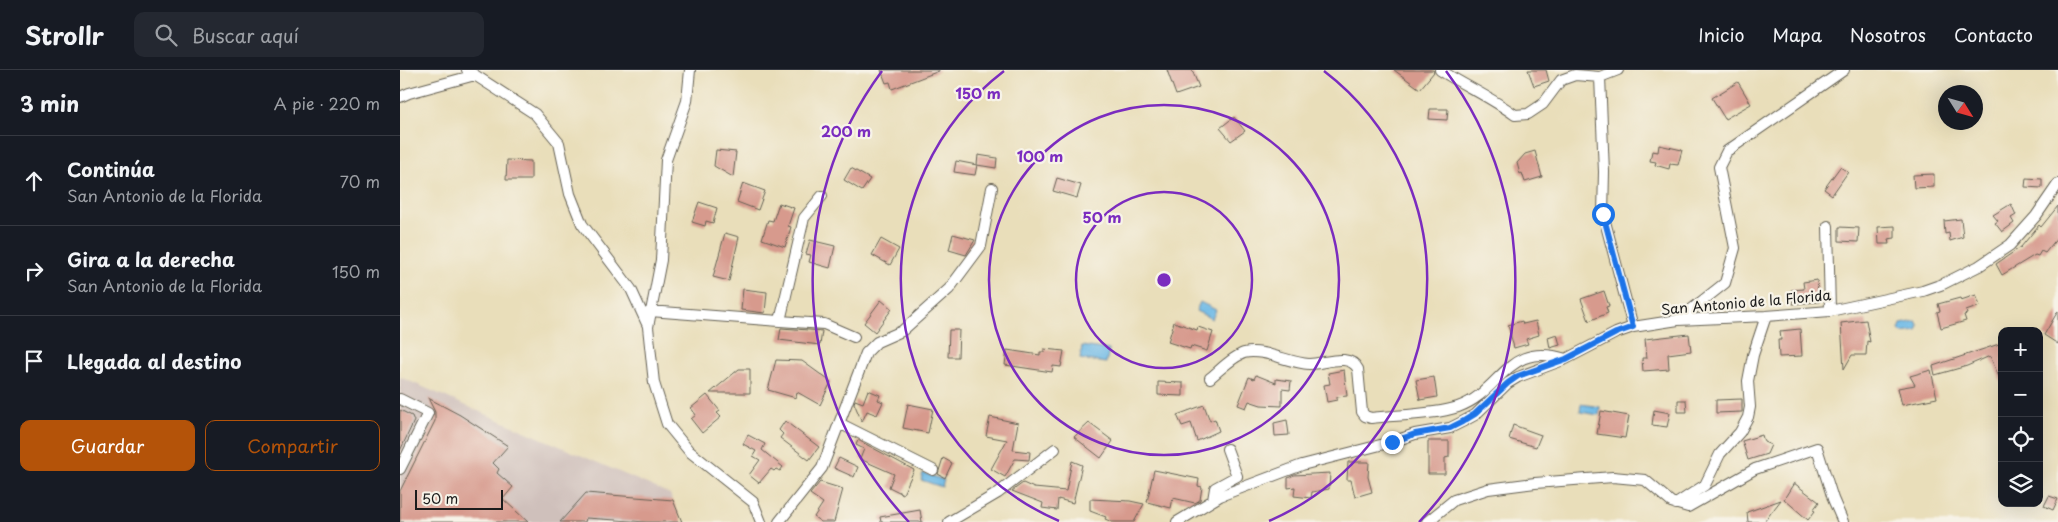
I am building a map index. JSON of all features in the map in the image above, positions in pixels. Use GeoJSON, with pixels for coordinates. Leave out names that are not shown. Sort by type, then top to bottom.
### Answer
{"type":"FeatureCollection","features":[{"type":"Feature","properties":{"kind":"street"},"geometry":{"type":"LineString","coordinates":[[690,70],[687,101],[666,160],[661,260],[648,327],[654,383],[667,424],[689,451],[753,502],[760,522]]}},
{"type":"Feature","properties":{"kind":"street"},"geometry":{"type":"LineString","coordinates":[[1440,70],[1464,86],[1496,100],[1515,115],[1528,114],[1543,104],[1562,80],[1575,75],[1600,77],[1618,70]]}},
{"type":"Feature","properties":{"kind":"street"},"geometry":{"type":"LineString","coordinates":[[1678,320],[1725,283],[1735,248],[1719,167],[1728,151],[1845,72],[1844,70]]}},
{"type":"Feature","properties":{"kind":"street"},"geometry":{"type":"LineString","coordinates":[[400,97],[471,72],[535,114],[560,143],[570,194],[582,224],[631,288],[648,327]]}},
{"type":"Feature","properties":{"kind":"street"},"geometry":{"type":"LineString","coordinates":[[1600,77],[1604,172],[1603,214],[1633,327]]}},
{"type":"Feature","properties":{"kind":"street","name":"San Antonio de la Florida"},"geometry":{"type":"LineString","coordinates":[[1177,522],[1213,500],[1302,465],[1385,444],[1415,434],[1450,428],[1475,414],[1518,376],[1566,359],[1616,333],[1633,327],[1678,320],[1830,311],[1923,291],[1979,266],[2010,245],[2023,232],[2058,184]]}},
{"type":"Feature","properties":{"kind":"street"},"geometry":{"type":"LineString","coordinates":[[779,522],[822,468],[866,353],[877,342],[902,331],[949,289],[981,246],[992,188]]}},
{"type":"Feature","properties":{"kind":"street"},"geometry":{"type":"LineString","coordinates":[[780,320],[804,218],[822,196]]}},
{"type":"Feature","properties":{"kind":"street"},"geometry":{"type":"LineString","coordinates":[[1828,226],[1830,311]]}},
{"type":"Feature","properties":{"kind":"street"},"geometry":{"type":"LineString","coordinates":[[650,311],[824,324],[854,337]]}},
{"type":"Feature","properties":{"kind":"street"},"geometry":{"type":"LineString","coordinates":[[1676,504],[1705,485],[1720,454],[1740,432],[1750,412],[1748,381],[1753,355],[1766,316]]}},
{"type":"Feature","properties":{"kind":"street"},"geometry":{"type":"LineString","coordinates":[[1210,378],[1235,358],[1249,352],[1307,364],[1348,360],[1356,364],[1358,369],[1362,412],[1365,416],[1371,418],[1457,407],[1480,395],[1516,362],[1528,356],[1554,355],[1566,359]]}},
{"type":"Feature","properties":{"kind":"street"},"geometry":{"type":"LineString","coordinates":[[400,399],[428,413],[400,469]]}},
{"type":"Feature","properties":{"kind":"street"},"geometry":{"type":"LineString","coordinates":[[839,423],[933,470]]}},
{"type":"Feature","properties":{"kind":"street"},"geometry":{"type":"LineString","coordinates":[[1427,522],[1454,500],[1488,490],[1535,483],[1613,477],[1645,480],[1671,502],[1688,507],[1755,469],[1817,448],[1833,499],[1843,522]]}},
{"type":"Feature","properties":{"kind":"street"},"geometry":{"type":"LineString","coordinates":[[949,522],[998,493],[1055,449]]}},
{"type":"Feature","properties":{"kind":"street"},"geometry":{"type":"LineString","coordinates":[[1213,500],[1214,488],[1237,476],[1227,449]]}},
{"type":"Feature","properties":{"kind":"shaded area"},"geometry":{"type":"Polygon","coordinates":[[[400,377],[670,494],[680,522],[400,522],[400,377]]]}},
{"type":"Feature","properties":{"kind":"water"},"geometry":{"type":"Polygon","coordinates":[[[1200,302],[1216,310],[1212,319],[1196,311],[1200,302]]]}},
{"type":"Feature","properties":{"kind":"water"},"geometry":{"type":"Polygon","coordinates":[[[1916,321],[1919,326],[1917,331],[1902,333],[1899,330],[1901,324],[1916,321]]]}},
{"type":"Feature","properties":{"kind":"water"},"geometry":{"type":"Polygon","coordinates":[[[1082,346],[1109,350],[1106,363],[1080,359],[1082,346]]]}},
{"type":"Feature","properties":{"kind":"water"},"geometry":{"type":"Polygon","coordinates":[[[1581,404],[1600,407],[1599,415],[1580,412],[1581,404]]]}},
{"type":"Feature","properties":{"kind":"water"},"geometry":{"type":"Polygon","coordinates":[[[923,473],[944,480],[942,487],[921,480],[923,473]]]}},
{"type":"Feature","properties":{"kind":"building"},"geometry":{"type":"Polygon","coordinates":[[[881,70],[939,71],[892,89],[890,82],[886,83],[881,70]]]}},
{"type":"Feature","properties":{"kind":"building"},"geometry":{"type":"Polygon","coordinates":[[[1167,70],[1192,70],[1199,87],[1176,95],[1167,70]]]}},
{"type":"Feature","properties":{"kind":"building"},"geometry":{"type":"Polygon","coordinates":[[[1394,70],[1433,70],[1434,72],[1420,89],[1394,70]]]}},
{"type":"Feature","properties":{"kind":"building"},"geometry":{"type":"Polygon","coordinates":[[[1528,70],[1546,70],[1549,81],[1534,86],[1528,70]]]}},
{"type":"Feature","properties":{"kind":"building"},"geometry":{"type":"Polygon","coordinates":[[[1738,82],[1751,104],[1725,119],[1712,98],[1738,82]]]}},
{"type":"Feature","properties":{"kind":"building"},"geometry":{"type":"Polygon","coordinates":[[[1430,109],[1448,109],[1447,120],[1429,119],[1430,109]]]}},
{"type":"Feature","properties":{"kind":"building"},"geometry":{"type":"Polygon","coordinates":[[[1234,117],[1245,131],[1231,141],[1220,128],[1234,117]]]}},
{"type":"Feature","properties":{"kind":"building"},"geometry":{"type":"Polygon","coordinates":[[[1659,145],[1682,150],[1678,165],[1670,164],[1669,169],[1655,165],[1656,162],[1650,161],[1652,151],[1658,152],[1659,145]]]}},
{"type":"Feature","properties":{"kind":"building"},"geometry":{"type":"Polygon","coordinates":[[[716,150],[736,152],[733,177],[714,166],[716,150]]]}},
{"type":"Feature","properties":{"kind":"building"},"geometry":{"type":"Polygon","coordinates":[[[1535,151],[1542,177],[1525,182],[1522,173],[1520,174],[1517,163],[1525,154],[1535,151]]]}},
{"type":"Feature","properties":{"kind":"building"},"geometry":{"type":"Polygon","coordinates":[[[978,155],[997,158],[996,168],[977,165],[978,155]]]}},
{"type":"Feature","properties":{"kind":"building"},"geometry":{"type":"Polygon","coordinates":[[[507,160],[531,161],[531,180],[506,180],[507,160]]]}},
{"type":"Feature","properties":{"kind":"building"},"geometry":{"type":"Polygon","coordinates":[[[956,161],[977,165],[975,175],[954,172],[956,161]]]}},
{"type":"Feature","properties":{"kind":"building"},"geometry":{"type":"Polygon","coordinates":[[[1840,167],[1848,172],[1832,195],[1824,189],[1840,167]]]}},
{"type":"Feature","properties":{"kind":"building"},"geometry":{"type":"Polygon","coordinates":[[[851,168],[870,179],[862,191],[844,180],[851,168]]]}},
{"type":"Feature","properties":{"kind":"building"},"geometry":{"type":"Polygon","coordinates":[[[1934,174],[1934,187],[1914,188],[1913,175],[1934,174]]]}},
{"type":"Feature","properties":{"kind":"building"},"geometry":{"type":"Polygon","coordinates":[[[1057,178],[1081,185],[1077,198],[1053,191],[1057,178]]]}},
{"type":"Feature","properties":{"kind":"building"},"geometry":{"type":"Polygon","coordinates":[[[2026,178],[2042,179],[2042,188],[2025,187],[2026,178]]]}},
{"type":"Feature","properties":{"kind":"building"},"geometry":{"type":"Polygon","coordinates":[[[743,183],[765,191],[758,210],[737,202],[743,183]]]}},
{"type":"Feature","properties":{"kind":"building"},"geometry":{"type":"Polygon","coordinates":[[[699,202],[717,208],[713,223],[706,221],[705,226],[692,222],[699,202]]]}},
{"type":"Feature","properties":{"kind":"building"},"geometry":{"type":"Polygon","coordinates":[[[779,203],[794,208],[788,226],[791,227],[785,247],[762,239],[768,220],[773,221],[779,203]]]}},
{"type":"Feature","properties":{"kind":"building"},"geometry":{"type":"Polygon","coordinates":[[[2011,204],[2016,215],[2011,218],[2014,223],[2002,232],[1995,223],[1998,221],[1993,215],[2011,204]]]}},
{"type":"Feature","properties":{"kind":"building"},"geometry":{"type":"Polygon","coordinates":[[[2058,206],[2058,237],[2045,253],[2041,251],[2038,256],[2035,255],[2002,275],[1996,264],[2021,247],[2058,206]]]}},
{"type":"Feature","properties":{"kind":"building"},"geometry":{"type":"Polygon","coordinates":[[[1961,219],[1963,237],[1950,241],[1949,233],[1945,234],[1944,221],[1961,219]]]}},
{"type":"Feature","properties":{"kind":"building"},"geometry":{"type":"Polygon","coordinates":[[[1895,226],[1895,238],[1888,239],[1889,244],[1879,244],[1878,227],[1895,226]]]}},
{"type":"Feature","properties":{"kind":"building"},"geometry":{"type":"Polygon","coordinates":[[[1839,227],[1859,228],[1858,242],[1839,241],[1839,227]]]}},
{"type":"Feature","properties":{"kind":"building"},"geometry":{"type":"Polygon","coordinates":[[[725,233],[739,237],[729,281],[713,277],[725,233]]]}},
{"type":"Feature","properties":{"kind":"building"},"geometry":{"type":"Polygon","coordinates":[[[953,234],[975,240],[966,255],[949,250],[953,234]]]}},
{"type":"Feature","properties":{"kind":"building"},"geometry":{"type":"Polygon","coordinates":[[[881,239],[899,249],[890,265],[872,255],[881,239]]]}},
{"type":"Feature","properties":{"kind":"building"},"geometry":{"type":"Polygon","coordinates":[[[810,240],[835,246],[830,268],[809,262],[811,255],[806,254],[810,240]]]}},
{"type":"Feature","properties":{"kind":"building"},"geometry":{"type":"Polygon","coordinates":[[[1817,280],[1819,302],[1793,304],[1791,290],[1804,289],[1803,282],[1817,280]]]}},
{"type":"Feature","properties":{"kind":"building"},"geometry":{"type":"Polygon","coordinates":[[[743,289],[767,292],[765,313],[741,310],[743,289]]]}},
{"type":"Feature","properties":{"kind":"building"},"geometry":{"type":"Polygon","coordinates":[[[1604,291],[1609,306],[1606,307],[1608,313],[1589,321],[1581,299],[1604,291]]]}},
{"type":"Feature","properties":{"kind":"building"},"geometry":{"type":"Polygon","coordinates":[[[1976,295],[1980,306],[1966,311],[1967,314],[1964,315],[1966,321],[1941,328],[1937,312],[1940,311],[1938,304],[1976,295]]]}},
{"type":"Feature","properties":{"kind":"building"},"geometry":{"type":"Polygon","coordinates":[[[881,300],[892,309],[875,332],[864,323],[881,300]]]}},
{"type":"Feature","properties":{"kind":"building"},"geometry":{"type":"Polygon","coordinates":[[[2058,311],[2058,344],[2044,335],[2058,311]]]}},
{"type":"Feature","properties":{"kind":"building"},"geometry":{"type":"Polygon","coordinates":[[[1866,320],[1870,342],[1867,341],[1866,355],[1852,355],[1844,369],[1841,323],[1866,320]]]}},
{"type":"Feature","properties":{"kind":"building"},"geometry":{"type":"Polygon","coordinates":[[[1522,321],[1523,324],[1536,321],[1539,335],[1526,339],[1528,344],[1514,348],[1508,325],[1522,321]]]}},
{"type":"Feature","properties":{"kind":"building"},"geometry":{"type":"Polygon","coordinates":[[[1174,322],[1197,330],[1198,327],[1213,332],[1207,351],[1191,346],[1190,349],[1168,342],[1174,322]]]}},
{"type":"Feature","properties":{"kind":"building"},"geometry":{"type":"Polygon","coordinates":[[[781,328],[822,331],[820,345],[779,340],[781,328]]]}},
{"type":"Feature","properties":{"kind":"building"},"geometry":{"type":"Polygon","coordinates":[[[1800,329],[1802,356],[1779,357],[1778,340],[1781,340],[1780,331],[1800,329]]]}},
{"type":"Feature","properties":{"kind":"building"},"geometry":{"type":"Polygon","coordinates":[[[949,330],[959,330],[958,357],[948,357],[949,330]]]}},
{"type":"Feature","properties":{"kind":"building"},"geometry":{"type":"Polygon","coordinates":[[[1557,334],[1560,345],[1550,348],[1548,337],[1557,334]]]}},
{"type":"Feature","properties":{"kind":"building"},"geometry":{"type":"Polygon","coordinates":[[[1689,334],[1691,351],[1668,354],[1669,369],[1643,371],[1642,358],[1647,358],[1645,339],[1689,334]]]}},
{"type":"Feature","properties":{"kind":"building"},"geometry":{"type":"Polygon","coordinates":[[[1998,344],[1998,375],[1990,356],[1967,366],[1935,375],[1933,366],[1998,344]]]}},
{"type":"Feature","properties":{"kind":"building"},"geometry":{"type":"Polygon","coordinates":[[[1044,349],[1064,351],[1061,367],[1053,366],[1052,372],[1005,365],[1007,350],[1040,355],[1040,352],[1044,352],[1044,349]]]}},
{"type":"Feature","properties":{"kind":"building"},"geometry":{"type":"Polygon","coordinates":[[[776,360],[802,361],[831,382],[820,405],[797,392],[796,398],[768,390],[776,360]]]}},
{"type":"Feature","properties":{"kind":"building"},"geometry":{"type":"Polygon","coordinates":[[[739,369],[750,369],[750,393],[710,393],[739,369]]]}},
{"type":"Feature","properties":{"kind":"building"},"geometry":{"type":"Polygon","coordinates":[[[1344,370],[1347,396],[1337,397],[1337,400],[1327,402],[1324,385],[1330,384],[1328,373],[1344,370]]]}},
{"type":"Feature","properties":{"kind":"building"},"geometry":{"type":"Polygon","coordinates":[[[1931,370],[1937,398],[1902,405],[1898,388],[1915,385],[1910,376],[1931,370]]]}},
{"type":"Feature","properties":{"kind":"building"},"geometry":{"type":"Polygon","coordinates":[[[1256,375],[1276,383],[1276,379],[1291,381],[1290,390],[1282,389],[1282,406],[1261,405],[1249,401],[1246,408],[1238,405],[1249,377],[1254,379],[1256,375]]]}},
{"type":"Feature","properties":{"kind":"building"},"geometry":{"type":"Polygon","coordinates":[[[1434,377],[1437,397],[1420,400],[1416,380],[1434,377]]]}},
{"type":"Feature","properties":{"kind":"building"},"geometry":{"type":"Polygon","coordinates":[[[1158,382],[1183,383],[1183,396],[1158,395],[1158,382]]]}},
{"type":"Feature","properties":{"kind":"building"},"geometry":{"type":"Polygon","coordinates":[[[868,390],[880,395],[878,400],[883,402],[877,415],[867,411],[862,422],[854,403],[855,400],[863,403],[868,390]]]}},
{"type":"Feature","properties":{"kind":"building"},"geometry":{"type":"Polygon","coordinates":[[[707,395],[720,411],[717,413],[721,417],[702,433],[691,419],[696,415],[691,408],[707,395]]]}},
{"type":"Feature","properties":{"kind":"building"},"geometry":{"type":"Polygon","coordinates":[[[428,398],[460,415],[508,446],[493,463],[499,469],[497,473],[513,487],[503,499],[528,522],[400,522],[400,491],[435,421],[435,412],[428,398]]]}},
{"type":"Feature","properties":{"kind":"building"},"geometry":{"type":"Polygon","coordinates":[[[1742,399],[1742,412],[1716,413],[1716,400],[1742,399]]]}},
{"type":"Feature","properties":{"kind":"building"},"geometry":{"type":"Polygon","coordinates":[[[1678,400],[1686,400],[1687,412],[1678,412],[1678,400]]]}},
{"type":"Feature","properties":{"kind":"building"},"geometry":{"type":"Polygon","coordinates":[[[908,404],[933,409],[928,433],[903,428],[908,404]]]}},
{"type":"Feature","properties":{"kind":"building"},"geometry":{"type":"Polygon","coordinates":[[[1204,405],[1210,421],[1215,419],[1219,431],[1197,441],[1191,423],[1182,426],[1177,415],[1204,405]]]}},
{"type":"Feature","properties":{"kind":"building"},"geometry":{"type":"Polygon","coordinates":[[[400,410],[412,416],[414,421],[400,451],[400,410]]]}},
{"type":"Feature","properties":{"kind":"building"},"geometry":{"type":"Polygon","coordinates":[[[1654,410],[1670,413],[1667,427],[1652,425],[1654,410]]]}},
{"type":"Feature","properties":{"kind":"building"},"geometry":{"type":"Polygon","coordinates":[[[1601,411],[1629,416],[1625,438],[1597,434],[1601,411]]]}},
{"type":"Feature","properties":{"kind":"building"},"geometry":{"type":"Polygon","coordinates":[[[990,417],[1018,423],[1013,450],[1030,452],[1029,460],[1015,459],[1005,477],[991,469],[1007,440],[986,436],[990,417]]]}},
{"type":"Feature","properties":{"kind":"building"},"geometry":{"type":"Polygon","coordinates":[[[1287,420],[1289,435],[1275,436],[1274,423],[1287,420]]]}},
{"type":"Feature","properties":{"kind":"building"},"geometry":{"type":"Polygon","coordinates":[[[785,421],[819,447],[809,460],[780,438],[783,434],[779,430],[785,421]]]}},
{"type":"Feature","properties":{"kind":"building"},"geometry":{"type":"Polygon","coordinates":[[[1089,423],[1113,441],[1101,458],[1074,437],[1089,423]]]}},
{"type":"Feature","properties":{"kind":"building"},"geometry":{"type":"Polygon","coordinates":[[[1513,425],[1541,435],[1536,447],[1509,439],[1513,425]]]}},
{"type":"Feature","properties":{"kind":"building"},"geometry":{"type":"Polygon","coordinates":[[[748,435],[765,444],[762,450],[783,467],[780,471],[771,469],[759,483],[749,475],[760,460],[753,456],[756,451],[743,444],[748,435]]]}},
{"type":"Feature","properties":{"kind":"building"},"geometry":{"type":"Polygon","coordinates":[[[1762,435],[1764,442],[1771,445],[1767,454],[1748,460],[1742,441],[1762,435]]]}},
{"type":"Feature","properties":{"kind":"building"},"geometry":{"type":"Polygon","coordinates":[[[858,440],[914,470],[903,494],[889,487],[894,474],[860,459],[864,449],[856,445],[858,440]]]}},
{"type":"Feature","properties":{"kind":"building"},"geometry":{"type":"Polygon","coordinates":[[[1428,441],[1449,441],[1449,457],[1445,458],[1445,474],[1428,474],[1428,441]]]}},
{"type":"Feature","properties":{"kind":"building"},"geometry":{"type":"Polygon","coordinates":[[[839,458],[858,467],[854,477],[834,468],[839,458]]]}},
{"type":"Feature","properties":{"kind":"building"},"geometry":{"type":"Polygon","coordinates":[[[943,458],[952,463],[945,478],[938,474],[943,458]]]}},
{"type":"Feature","properties":{"kind":"building"},"geometry":{"type":"Polygon","coordinates":[[[1072,461],[1082,465],[1073,503],[1058,499],[1057,510],[1042,508],[1043,503],[1012,491],[1023,483],[1034,488],[1066,491],[1072,461]]]}},
{"type":"Feature","properties":{"kind":"building"},"geometry":{"type":"Polygon","coordinates":[[[1348,462],[1369,462],[1368,477],[1372,492],[1355,497],[1351,480],[1347,480],[1348,462]]]}},
{"type":"Feature","properties":{"kind":"building"},"geometry":{"type":"Polygon","coordinates":[[[1154,470],[1199,479],[1198,486],[1202,487],[1200,500],[1195,503],[1173,498],[1171,508],[1147,502],[1154,470]]]}},
{"type":"Feature","properties":{"kind":"building"},"geometry":{"type":"Polygon","coordinates":[[[1330,473],[1329,489],[1312,492],[1311,498],[1294,496],[1295,487],[1288,488],[1288,478],[1294,475],[1330,473]]]}},
{"type":"Feature","properties":{"kind":"building"},"geometry":{"type":"Polygon","coordinates":[[[820,482],[843,489],[834,522],[821,522],[814,517],[823,503],[810,494],[820,482]]]}},
{"type":"Feature","properties":{"kind":"building"},"geometry":{"type":"Polygon","coordinates":[[[1794,483],[1819,502],[1808,520],[1784,499],[1794,483]]]}},
{"type":"Feature","properties":{"kind":"building"},"geometry":{"type":"Polygon","coordinates":[[[586,493],[673,500],[682,522],[586,518],[585,522],[560,522],[586,493]]]}},
{"type":"Feature","properties":{"kind":"building"},"geometry":{"type":"Polygon","coordinates":[[[2049,496],[2058,499],[2053,510],[2044,506],[2049,496]]]}},
{"type":"Feature","properties":{"kind":"building"},"geometry":{"type":"Polygon","coordinates":[[[1090,499],[1130,501],[1144,504],[1134,522],[1112,522],[1105,519],[1106,517],[1090,511],[1090,499]]]}},
{"type":"Feature","properties":{"kind":"building"},"geometry":{"type":"Polygon","coordinates":[[[1781,500],[1764,522],[1748,522],[1747,512],[1781,500]]]}},
{"type":"Feature","properties":{"kind":"building"},"geometry":{"type":"Polygon","coordinates":[[[920,510],[922,522],[881,522],[880,517],[920,510]]]}},
{"type":"Feature","properties":{"kind":"route"},"geometry":{"type":"LineString","coordinates":[[1392,442],[1415,434],[1450,428],[1475,414],[1518,376],[1566,359],[1616,333],[1633,327],[1603,214]]}}]}
